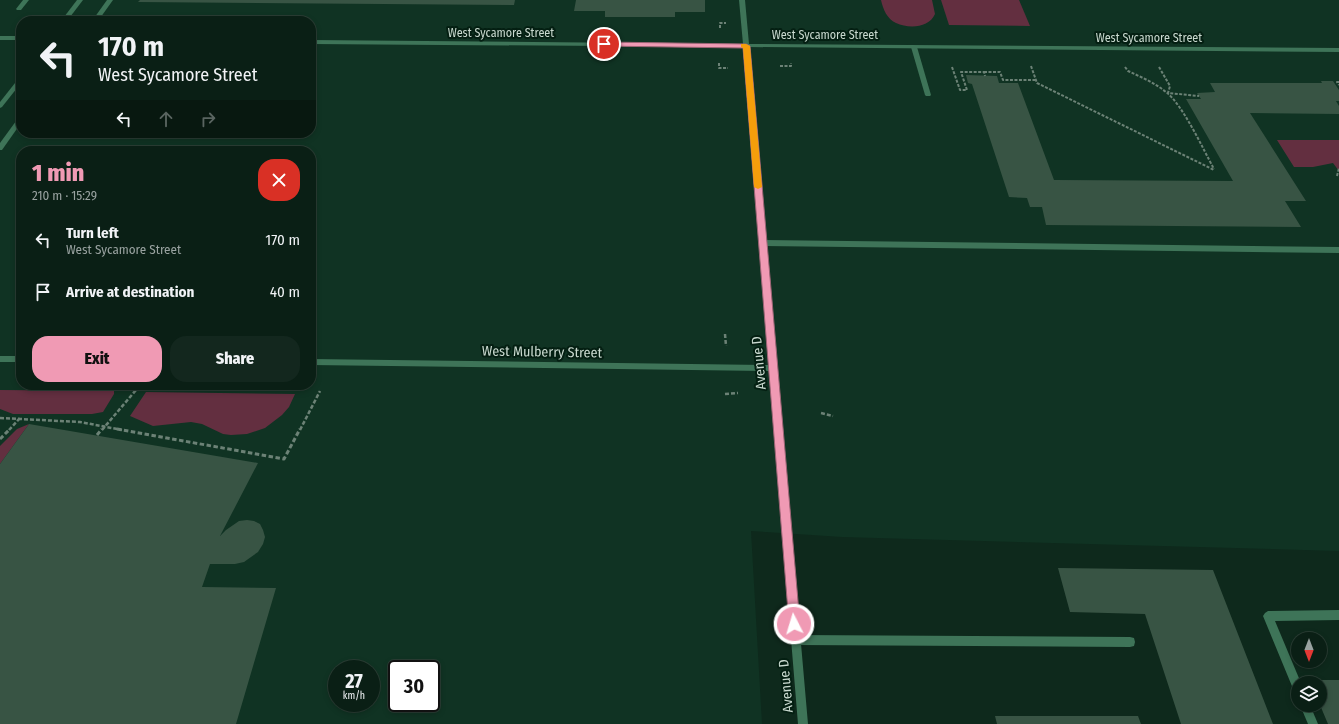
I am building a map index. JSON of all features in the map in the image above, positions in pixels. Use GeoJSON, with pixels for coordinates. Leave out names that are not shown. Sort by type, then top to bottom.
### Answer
{"type":"FeatureCollection","features":[{"type":"Feature","properties":{"kind":"street"},"geometry":{"type":"LineString","coordinates":[[19,9],[26,0]]}},
{"type":"Feature","properties":{"kind":"street"},"geometry":{"type":"LineString","coordinates":[[68,16],[80,0]]}},
{"type":"Feature","properties":{"kind":"street"},"geometry":{"type":"LineString","coordinates":[[99,16],[110,0]]}},
{"type":"Feature","properties":{"kind":"street","name":"Avenue D"},"geometry":{"type":"LineString","coordinates":[[742,0],[803,724]]}},
{"type":"Feature","properties":{"kind":"street"},"geometry":{"type":"LineString","coordinates":[[0,38],[16,38]]}},
{"type":"Feature","properties":{"kind":"street","name":"West Sycamore Street"},"geometry":{"type":"LineString","coordinates":[[316,42],[1339,50]]}},
{"type":"Feature","properties":{"kind":"street"},"geometry":{"type":"LineString","coordinates":[[914,47],[928,95]]}},
{"type":"Feature","properties":{"kind":"street"},"geometry":{"type":"LineString","coordinates":[[0,106],[16,85]]}},
{"type":"Feature","properties":{"kind":"street"},"geometry":{"type":"LineString","coordinates":[[0,148],[16,125]]}},
{"type":"Feature","properties":{"kind":"street"},"geometry":{"type":"LineString","coordinates":[[763,243],[1339,250]]}},
{"type":"Feature","properties":{"kind":"street"},"geometry":{"type":"LineString","coordinates":[[0,359],[16,359]]}},
{"type":"Feature","properties":{"kind":"street","name":"West Mulberry Street"},"geometry":{"type":"LineString","coordinates":[[316,362],[773,368]]}},
{"type":"Feature","properties":{"kind":"street"},"geometry":{"type":"LineString","coordinates":[[1293,676],[1268,616],[1339,615]]}},
{"type":"Feature","properties":{"kind":"street"},"geometry":{"type":"LineString","coordinates":[[796,640],[1130,642]]}},
{"type":"Feature","properties":{"kind":"street"},"geometry":{"type":"LineString","coordinates":[[1308,712],[1313,724]]}},
{"type":"Feature","properties":{"kind":"path"},"geometry":{"type":"LineString","coordinates":[[1028,60],[1037,83],[1214,170],[1178,104],[1168,93],[1157,85],[1128,71],[1125,66]]}},
{"type":"Feature","properties":{"kind":"path"},"geometry":{"type":"LineString","coordinates":[[1156,61],[1170,86],[1168,93]]}},
{"type":"Feature","properties":{"kind":"path"},"geometry":{"type":"LineString","coordinates":[[780,66],[791,66]]}},
{"type":"Feature","properties":{"kind":"path"},"geometry":{"type":"LineString","coordinates":[[952,67],[960,90],[966,90],[960,72],[1000,72],[1003,80],[1036,80]]}},
{"type":"Feature","properties":{"kind":"path"},"geometry":{"type":"LineString","coordinates":[[719,68],[728,68]]}},
{"type":"Feature","properties":{"kind":"path"},"geometry":{"type":"LineString","coordinates":[[984,72],[985,76]]}},
{"type":"Feature","properties":{"kind":"path"},"geometry":{"type":"LineString","coordinates":[[1168,93],[1199,96]]}},
{"type":"Feature","properties":{"kind":"path"},"geometry":{"type":"LineString","coordinates":[[1337,176],[1339,168]]}},
{"type":"Feature","properties":{"kind":"path"},"geometry":{"type":"LineString","coordinates":[[725,334],[726,346]]}},
{"type":"Feature","properties":{"kind":"path"},"geometry":{"type":"LineString","coordinates":[[97,435],[136,390]]}},
{"type":"Feature","properties":{"kind":"path"},"geometry":{"type":"LineString","coordinates":[[0,418],[80,422],[284,459],[320,391]]}},
{"type":"Feature","properties":{"kind":"path"},"geometry":{"type":"LineString","coordinates":[[725,394],[738,393]]}},
{"type":"Feature","properties":{"kind":"path"},"geometry":{"type":"LineString","coordinates":[[821,413],[833,416]]}},
{"type":"Feature","properties":{"kind":"path"},"geometry":{"type":"LineString","coordinates":[[0,439],[20,418]]}},
{"type":"Feature","properties":{"kind":"shaded area"},"geometry":{"type":"Polygon","coordinates":[[[0,0],[1339,0],[1339,551],[842,537],[751,531],[762,724],[0,724],[0,0]]]}},
{"type":"Feature","properties":{"kind":"shaded area"},"geometry":{"type":"Polygon","coordinates":[[[881,0],[932,0],[935,14],[932,19],[923,25],[901,25],[893,21],[888,16],[884,10],[881,0]]]}},
{"type":"Feature","properties":{"kind":"shaded area"},"geometry":{"type":"Polygon","coordinates":[[[941,0],[1019,0],[1030,26],[949,25],[941,0]]]}},
{"type":"Feature","properties":{"kind":"shaded area"},"geometry":{"type":"Polygon","coordinates":[[[1277,140],[1339,140],[1339,171],[1333,163],[1313,167],[1294,167],[1277,140]]]}},
{"type":"Feature","properties":{"kind":"shaded area"},"geometry":{"type":"Polygon","coordinates":[[[0,390],[114,391],[114,394],[103,412],[92,414],[13,414],[0,409],[0,390]]]}},
{"type":"Feature","properties":{"kind":"shaded area"},"geometry":{"type":"Polygon","coordinates":[[[146,392],[295,394],[289,407],[282,415],[265,428],[247,434],[231,435],[223,434],[202,424],[191,422],[153,426],[130,416],[146,392]]]}},
{"type":"Feature","properties":{"kind":"shaded area"},"geometry":{"type":"Polygon","coordinates":[[[29,424],[0,464],[0,446],[17,429],[29,424]]]}},
{"type":"Feature","properties":{"kind":"building"},"geometry":{"type":"Polygon","coordinates":[[[140,0],[515,0],[514,5],[138,2],[140,0]]]}},
{"type":"Feature","properties":{"kind":"building"},"geometry":{"type":"Polygon","coordinates":[[[576,0],[705,0],[705,12],[675,12],[675,17],[605,17],[605,11],[574,11],[576,0]]]}},
{"type":"Feature","properties":{"kind":"building"},"geometry":{"type":"Polygon","coordinates":[[[966,75],[997,76],[999,83],[1018,83],[1054,180],[1233,181],[1186,99],[1201,99],[1197,93],[1215,92],[1210,83],[1322,83],[1321,81],[1333,81],[1339,90],[1339,101],[1336,101],[1339,106],[1339,114],[1250,113],[1306,201],[1285,201],[1301,227],[1046,225],[1042,207],[1030,207],[1027,198],[1009,197],[972,84],[968,83],[966,75]]]}},
{"type":"Feature","properties":{"kind":"building"},"geometry":{"type":"Polygon","coordinates":[[[29,424],[258,463],[220,536],[239,521],[254,521],[260,524],[263,530],[265,537],[263,544],[258,552],[244,562],[235,564],[210,564],[202,587],[276,588],[236,724],[0,724],[0,464],[29,424]]]}},
{"type":"Feature","properties":{"kind":"building"},"geometry":{"type":"Polygon","coordinates":[[[1058,568],[1213,570],[1273,724],[1181,724],[1145,614],[1070,612],[1058,568]]]}},
{"type":"Feature","properties":{"kind":"building"},"geometry":{"type":"Polygon","coordinates":[[[1327,680],[1339,680],[1339,724],[1328,724],[1323,712],[1327,712],[1327,680]]]}},
{"type":"Feature","properties":{"kind":"building"},"geometry":{"type":"Polygon","coordinates":[[[995,716],[1138,716],[1141,724],[997,724],[995,716]]]}},
{"type":"Feature","properties":{"kind":"slow traffic"},"geometry":{"type":"LineString","coordinates":[[743,46],[746,46],[758,187]]}},
{"type":"Feature","properties":{"kind":"route"},"geometry":{"type":"LineString","coordinates":[[604,44],[746,46],[794,624]]}}]}
